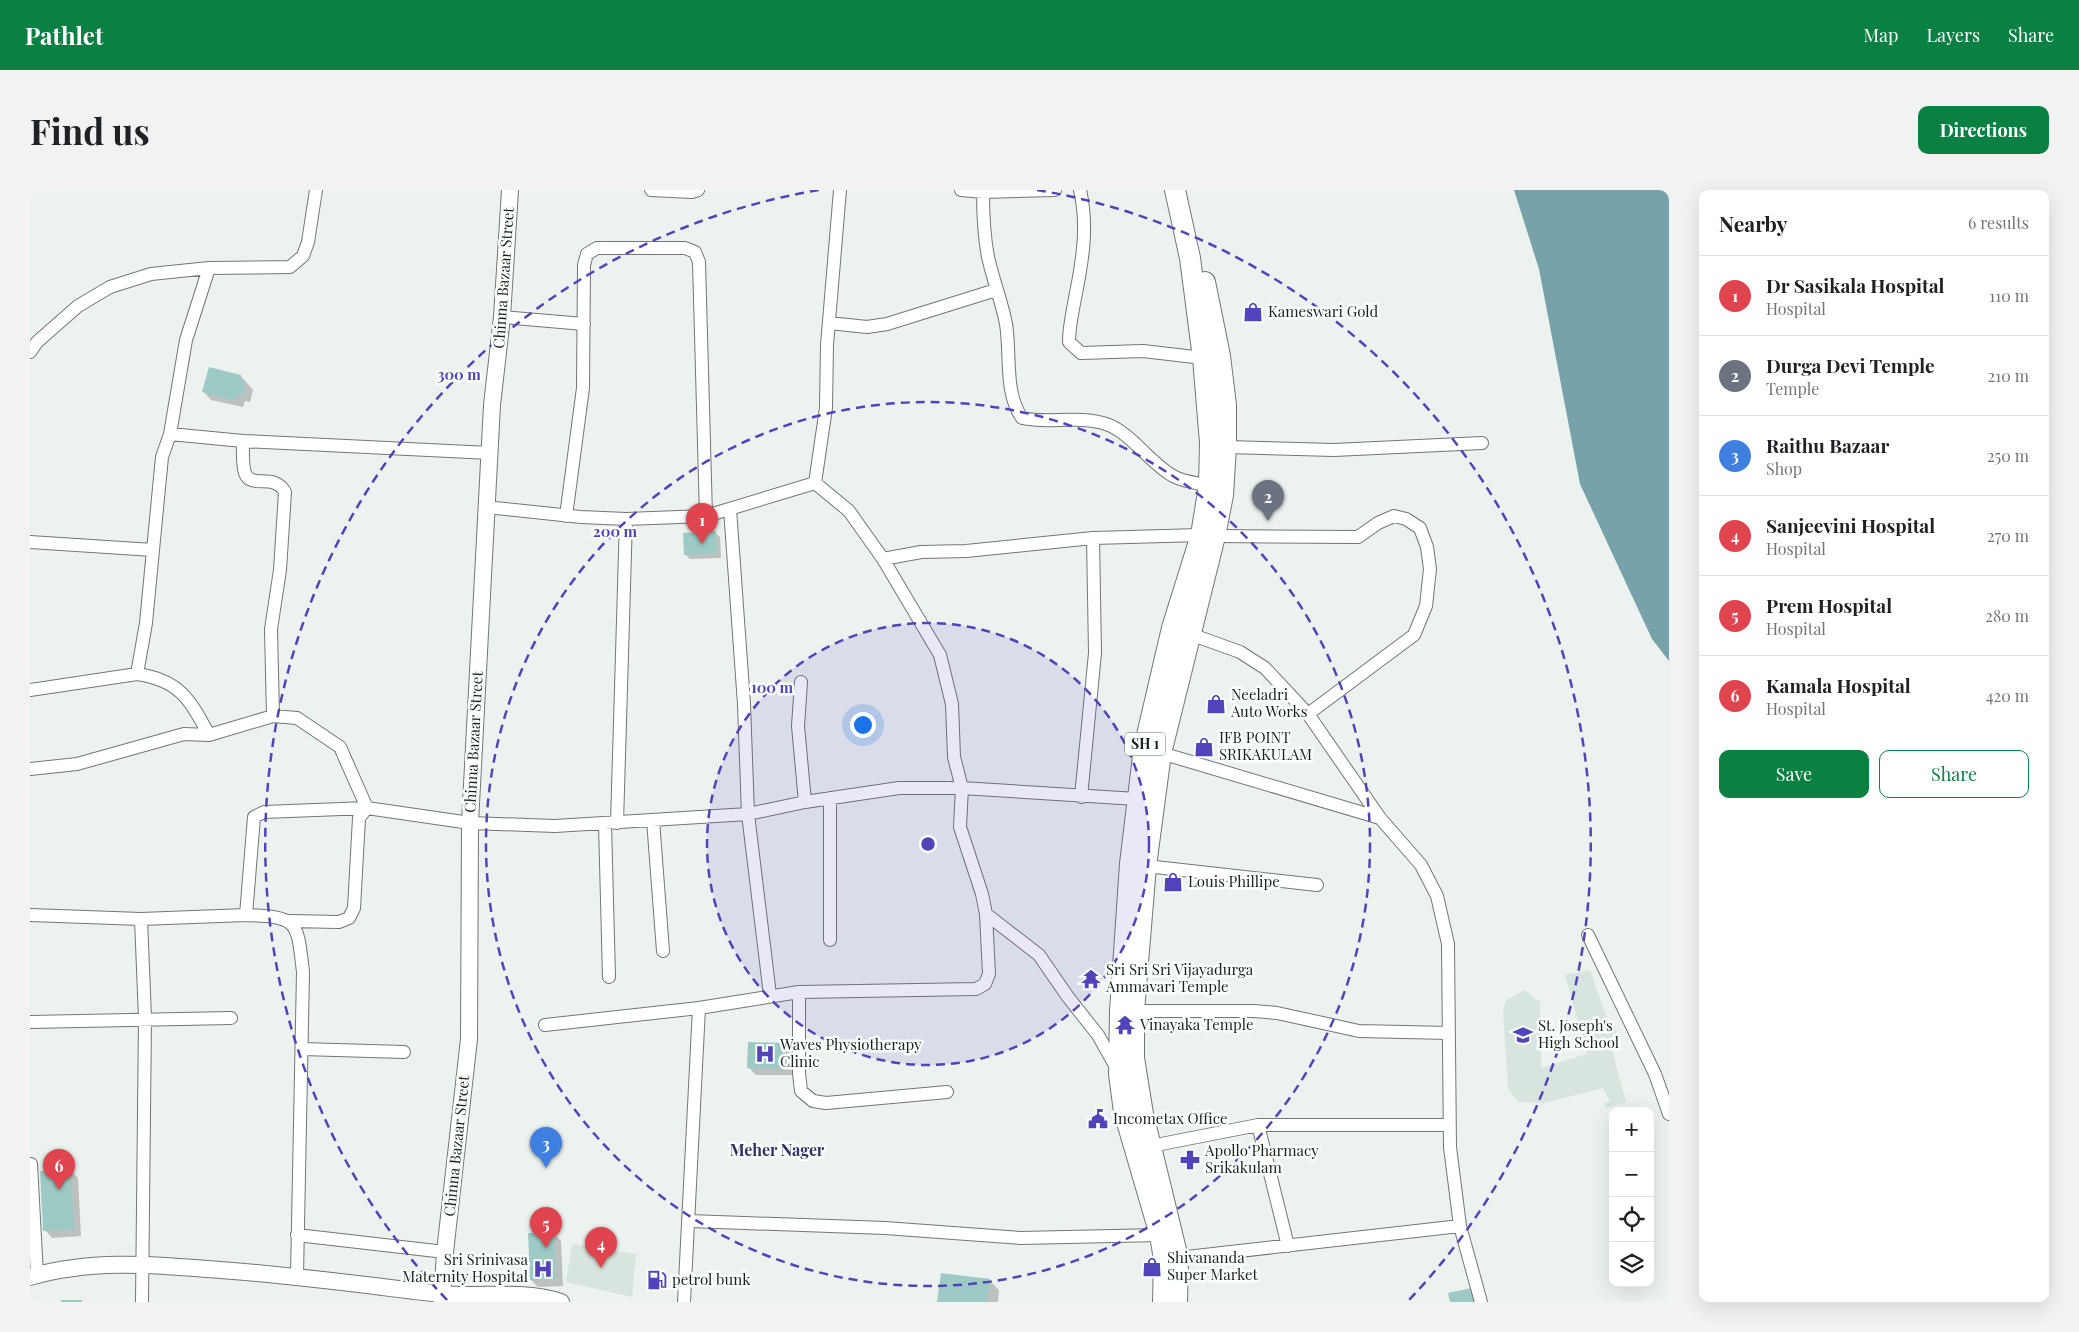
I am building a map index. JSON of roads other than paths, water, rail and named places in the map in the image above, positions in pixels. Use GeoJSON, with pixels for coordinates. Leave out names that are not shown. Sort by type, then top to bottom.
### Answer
{"type":"FeatureCollection","features":[{"type":"Feature","properties":{"kind":"main road","name":"SH 1"},"geometry":{"type":"LineString","coordinates":[[1163,1302],[1164,1259],[1160,1235],[1133,1149],[1124,1112],[1128,1076],[1134,1058],[1134,1011],[1146,866],[1160,753],[1190,634],[1208,536],[1210,443],[1203,358],[1190,258],[1175,190]]}},
{"type":"Feature","properties":{"kind":"main road","name":"SH 1"},"geometry":{"type":"LineString","coordinates":[[1177,1302],[1178,1258],[1151,1146],[1128,1076],[1120,1011],[1137,799],[1144,748],[1172,628],[1223,495],[1226,405],[1220,356],[1186,190]]}},
{"type":"Feature","properties":{"kind":"street"},"geometry":{"type":"LineString","coordinates":[[30,352],[37,342],[78,306],[110,287],[150,274],[209,268],[290,267],[303,256],[308,242],[316,190]]}},
{"type":"Feature","properties":{"kind":"street","name":"Chinna Bazaar Street"},"geometry":{"type":"LineString","coordinates":[[443,1298],[445,1252],[469,1038],[470,823],[492,405],[502,317],[510,190]]}},
{"type":"Feature","properties":{"kind":"street"},"geometry":{"type":"LineString","coordinates":[[651,190],[692,192],[698,190]]}},
{"type":"Feature","properties":{"kind":"street"},"geometry":{"type":"LineString","coordinates":[[815,483],[826,408],[829,323],[840,190]]}},
{"type":"Feature","properties":{"kind":"street"},"geometry":{"type":"LineString","coordinates":[[961,190],[983,192],[1055,190]]}},
{"type":"Feature","properties":{"kind":"street"},"geometry":{"type":"LineString","coordinates":[[1080,190],[1085,212],[1083,257],[1069,329],[1070,342],[1082,354],[1142,351],[1203,358]]}},
{"type":"Feature","properties":{"kind":"street"},"geometry":{"type":"LineString","coordinates":[[983,192],[983,224],[996,290],[1006,324],[1010,376],[1016,409],[1022,418],[1035,420],[1054,418],[1089,420],[1108,424],[1176,478],[1209,486]]}},
{"type":"Feature","properties":{"kind":"street"},"geometry":{"type":"LineString","coordinates":[[566,516],[583,388],[584,265],[588,254],[597,248],[685,248],[695,252],[699,262],[706,516]]}},
{"type":"Feature","properties":{"kind":"street"},"geometry":{"type":"LineString","coordinates":[[137,674],[146,623],[162,457],[170,434],[186,340],[209,268]]}},
{"type":"Feature","properties":{"kind":"street"},"geometry":{"type":"LineString","coordinates":[[829,323],[867,328],[887,324],[996,290]]}},
{"type":"Feature","properties":{"kind":"street"},"geometry":{"type":"LineString","coordinates":[[502,317],[584,324]]}},
{"type":"Feature","properties":{"kind":"street"},"geometry":{"type":"LineString","coordinates":[[170,434],[243,441],[490,453]]}},
{"type":"Feature","properties":{"kind":"street"},"geometry":{"type":"LineString","coordinates":[[243,441],[245,472],[249,479],[255,481],[275,481],[281,484],[285,492],[280,570],[271,629],[273,716]]}},
{"type":"Feature","properties":{"kind":"street"},"geometry":{"type":"LineString","coordinates":[[1226,447],[1334,450],[1482,443]]}},
{"type":"Feature","properties":{"kind":"street"},"geometry":{"type":"LineString","coordinates":[[486,507],[566,516],[626,519],[706,516],[815,483]]}},
{"type":"Feature","properties":{"kind":"street"},"geometry":{"type":"LineString","coordinates":[[545,1025],[699,1008],[770,995],[799,992],[976,989],[985,984],[989,974],[986,914],[982,894],[960,826],[962,788],[954,757],[952,704],[940,655],[883,559],[849,510],[815,483]]}},
{"type":"Feature","properties":{"kind":"street"},"geometry":{"type":"LineString","coordinates":[[730,509],[744,704],[748,814],[770,995]]}},
{"type":"Feature","properties":{"kind":"street"},"geometry":{"type":"LineString","coordinates":[[883,559],[921,552],[966,551],[1093,538],[1208,536],[1358,537],[1378,523],[1394,516],[1406,519],[1420,528],[1427,547],[1430,569],[1426,606],[1414,635],[1308,714]]}},
{"type":"Feature","properties":{"kind":"street"},"geometry":{"type":"LineString","coordinates":[[610,977],[611,824],[626,519]]}},
{"type":"Feature","properties":{"kind":"street"},"geometry":{"type":"LineString","coordinates":[[1081,797],[1095,653],[1093,538]]}},
{"type":"Feature","properties":{"kind":"street"},"geometry":{"type":"LineString","coordinates":[[30,542],[153,550]]}},
{"type":"Feature","properties":{"kind":"street"},"geometry":{"type":"LineString","coordinates":[[1190,634],[1240,652],[1265,668],[1308,714],[1380,818],[1421,865],[1437,896],[1448,944],[1448,1125],[1460,1226],[1481,1302]]}},
{"type":"Feature","properties":{"kind":"street"},"geometry":{"type":"LineString","coordinates":[[30,690],[137,674],[166,680],[182,692],[192,704],[209,735]]}},
{"type":"Feature","properties":{"kind":"street"},"geometry":{"type":"LineString","coordinates":[[801,682],[798,726],[805,802]]}},
{"type":"Feature","properties":{"kind":"street"},"geometry":{"type":"LineString","coordinates":[[30,769],[77,764],[184,734],[209,735],[273,716],[297,718],[340,747],[367,808]]}},
{"type":"Feature","properties":{"kind":"street"},"geometry":{"type":"LineString","coordinates":[[1160,753],[1380,818]]}},
{"type":"Feature","properties":{"kind":"street"},"geometry":{"type":"LineString","coordinates":[[246,915],[254,817],[264,812],[367,808],[470,823],[556,826],[748,814],[805,802],[899,788],[962,788],[1081,797],[1137,799]]}},
{"type":"Feature","properties":{"kind":"street"},"geometry":{"type":"LineString","coordinates":[[830,798],[830,940]]}},
{"type":"Feature","properties":{"kind":"street"},"geometry":{"type":"LineString","coordinates":[[30,915],[141,919],[246,915],[279,916],[290,921],[339,922],[349,918],[354,908],[359,818],[367,808]]}},
{"type":"Feature","properties":{"kind":"street"},"geometry":{"type":"LineString","coordinates":[[653,820],[663,951]]}},
{"type":"Feature","properties":{"kind":"street"},"geometry":{"type":"LineString","coordinates":[[1146,866],[1317,885]]}},
{"type":"Feature","properties":{"kind":"street"},"geometry":{"type":"LineString","coordinates":[[986,914],[1039,956],[1128,1076]]}},
{"type":"Feature","properties":{"kind":"street"},"geometry":{"type":"LineString","coordinates":[[141,919],[145,1018],[142,1302]]}},
{"type":"Feature","properties":{"kind":"street"},"geometry":{"type":"LineString","coordinates":[[290,921],[298,932],[304,972],[296,1276]]}},
{"type":"Feature","properties":{"kind":"street"},"geometry":{"type":"LineString","coordinates":[[1588,935],[1655,1074],[1669,1114]]}},
{"type":"Feature","properties":{"kind":"street"},"geometry":{"type":"LineString","coordinates":[[799,992],[799,1073],[801,1091],[813,1101],[826,1103],[947,1092]]}},
{"type":"Feature","properties":{"kind":"street"},"geometry":{"type":"LineString","coordinates":[[684,1302],[699,1008]]}},
{"type":"Feature","properties":{"kind":"street"},"geometry":{"type":"LineString","coordinates":[[1134,1011],[1254,1011],[1359,1031],[1449,1033]]}},
{"type":"Feature","properties":{"kind":"street"},"geometry":{"type":"LineString","coordinates":[[30,1022],[145,1018],[231,1018]]}},
{"type":"Feature","properties":{"kind":"street"},"geometry":{"type":"LineString","coordinates":[[302,1049],[404,1052]]}},
{"type":"Feature","properties":{"kind":"street"},"geometry":{"type":"LineString","coordinates":[[1151,1146],[1258,1126],[1448,1125]]}},
{"type":"Feature","properties":{"kind":"street"},"geometry":{"type":"LineString","coordinates":[[1258,1126],[1288,1246]]}},
{"type":"Feature","properties":{"kind":"street"},"geometry":{"type":"LineString","coordinates":[[31,1164],[34,1276],[61,1269],[142,1264],[296,1276],[443,1298],[544,1297],[561,1302]]}},
{"type":"Feature","properties":{"kind":"street"},"geometry":{"type":"LineString","coordinates":[[689,1221],[885,1228],[1020,1238],[1160,1235]]}},
{"type":"Feature","properties":{"kind":"street"},"geometry":{"type":"LineString","coordinates":[[1178,1258],[1460,1226]]}},
{"type":"Feature","properties":{"kind":"street"},"geometry":{"type":"LineString","coordinates":[[298,1235],[445,1252]]}},
{"type":"Feature","properties":{"kind":"water"},"geometry":{"type":"Polygon","coordinates":[[[1514,190],[1669,190],[1669,661],[1652,639],[1580,484],[1539,269],[1514,190]]]}},
{"type":"Feature","properties":{"kind":"place","name":"Kameswari Gold"},"geometry":{"type":"Point","coordinates":[1253,312]}},
{"type":"Feature","properties":{"kind":"place","name":"Durga Devi Temple"},"geometry":{"type":"Point","coordinates":[1268,521]}},
{"type":"Feature","properties":{"kind":"place","name":"Dr Sasikala Hospital"},"geometry":{"type":"Point","coordinates":[702,544]}},
{"type":"Feature","properties":{"kind":"place","name":"Neeladri Auto Works"},"geometry":{"type":"Point","coordinates":[1216,704]}},
{"type":"Feature","properties":{"kind":"place","name":"IFB POINT SRIKAKULAM"},"geometry":{"type":"Point","coordinates":[1204,747]}},
{"type":"Feature","properties":{"kind":"place","name":"Louis Phillipe"},"geometry":{"type":"Point","coordinates":[1173,882]}},
{"type":"Feature","properties":{"kind":"place","name":"Sri Sri Sri Vijayadurga Ammavari Temple"},"geometry":{"type":"Point","coordinates":[1091,979]}},
{"type":"Feature","properties":{"kind":"place","name":"Vinayaka Temple"},"geometry":{"type":"Point","coordinates":[1125,1025]}},
{"type":"Feature","properties":{"kind":"place","name":"St. Joseph's High School"},"geometry":{"type":"Point","coordinates":[1523,1035]}},
{"type":"Feature","properties":{"kind":"place","name":"Waves Physiotherapy Clinic"},"geometry":{"type":"Point","coordinates":[765,1054]}},
{"type":"Feature","properties":{"kind":"place","name":"Incometax Office"},"geometry":{"type":"Point","coordinates":[1098,1119]}},
{"type":"Feature","properties":{"kind":"place","name":"Apollo Pharmacy Srikakulam"},"geometry":{"type":"Point","coordinates":[1190,1160]}},
{"type":"Feature","properties":{"kind":"place","name":"Raithu Bazaar"},"geometry":{"type":"Point","coordinates":[546,1168]}},
{"type":"Feature","properties":{"kind":"place","name":"Kamala Hospital"},"geometry":{"type":"Point","coordinates":[59,1190]}},
{"type":"Feature","properties":{"kind":"place","name":"Prem Hospital"},"geometry":{"type":"Point","coordinates":[546,1248]}},
{"type":"Feature","properties":{"kind":"place","name":"Shivananda Super Market"},"geometry":{"type":"Point","coordinates":[1152,1267]}},
{"type":"Feature","properties":{"kind":"place","name":"Sanjeevini Hospital"},"geometry":{"type":"Point","coordinates":[601,1268]}},
{"type":"Feature","properties":{"kind":"place","name":"Sri Srinivasa Maternity Hospital"},"geometry":{"type":"Point","coordinates":[543,1269]}},
{"type":"Feature","properties":{"kind":"place","name":"petrol bunk"},"geometry":{"type":"Point","coordinates":[657,1280]}},
{"type":"Feature","properties":{"kind":"district","name":"Meher Nager"},"geometry":{"type":"Point","coordinates":[777,1150]}}]}
